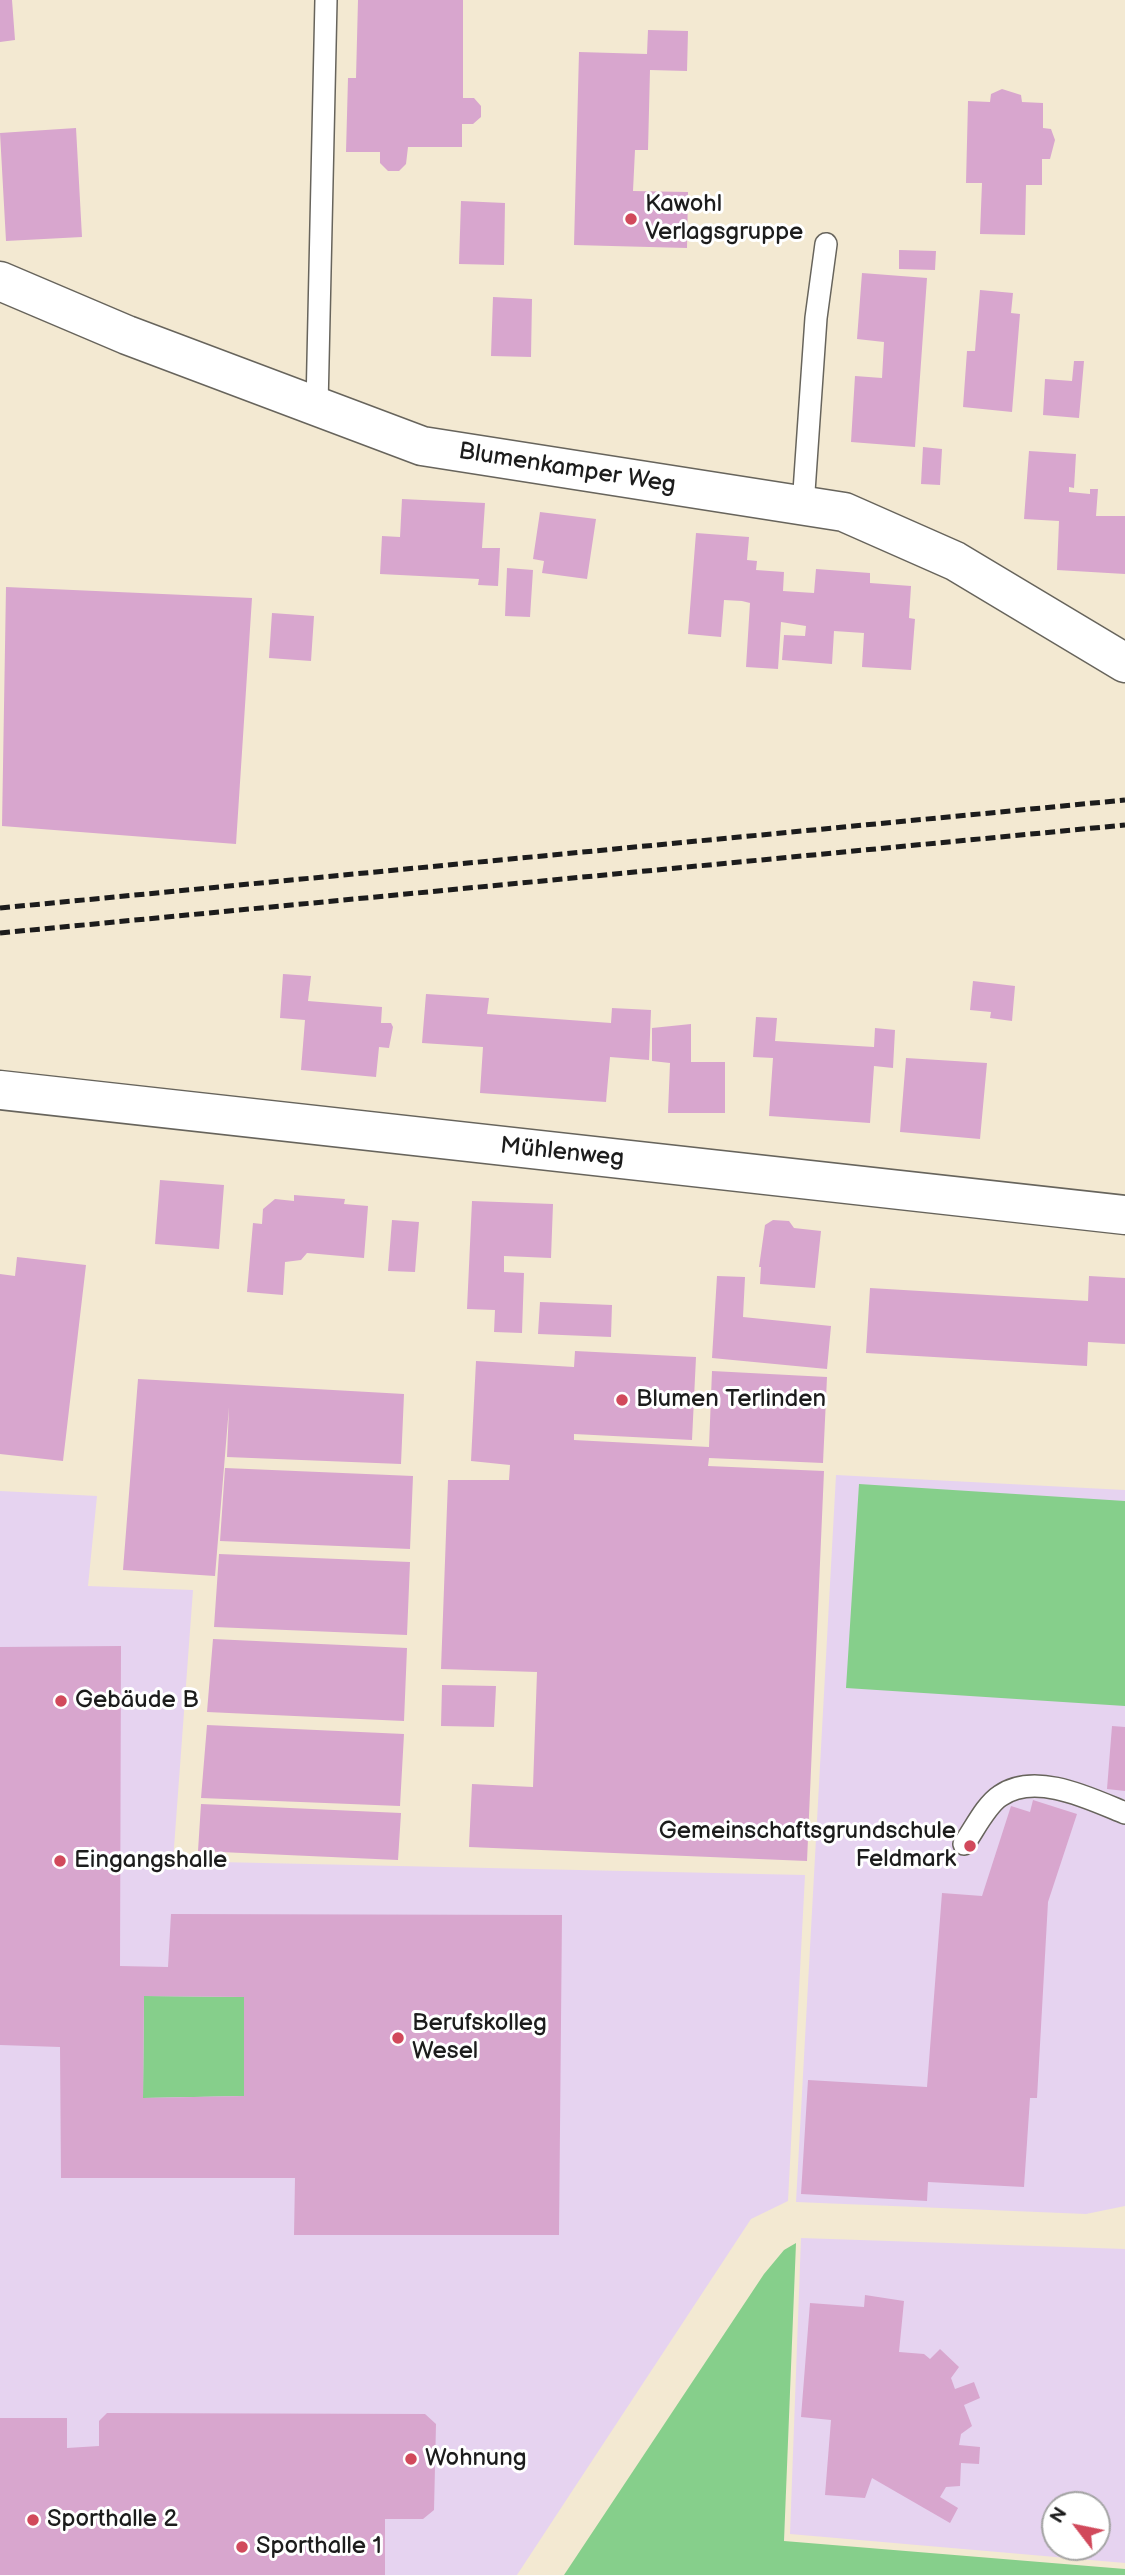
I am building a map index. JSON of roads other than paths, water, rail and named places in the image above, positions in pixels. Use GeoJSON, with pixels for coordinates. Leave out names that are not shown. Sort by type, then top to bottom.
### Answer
{"type":"FeatureCollection","features":[{"type":"Feature","properties":{"kind":"street","name":"Blumenkamper Weg"},"geometry":{"type":"LineString","coordinates":[[0,281],[127,335],[422,446],[844,512],[955,561],[1125,663]]}},
{"type":"Feature","properties":{"kind":"street","name":"Mühlenweg"},"geometry":{"type":"LineString","coordinates":[[0,1090],[1125,1215]]}},
{"type":"Feature","properties":{"kind":"lane"},"geometry":{"type":"LineString","coordinates":[[317,406],[326,0]]}},
{"type":"Feature","properties":{"kind":"lane"},"geometry":{"type":"LineString","coordinates":[[803,506],[816,318],[826,244]]}},
{"type":"Feature","properties":{"kind":"lane"},"geometry":{"type":"LineString","coordinates":[[964,1844],[999,1796],[1019,1788],[1046,1787],[1095,1800],[1125,1813]]}},
{"type":"Feature","properties":{"kind":"railway"},"geometry":{"type":"LineString","coordinates":[[0,908],[1125,800]]}},
{"type":"Feature","properties":{"kind":"railway"},"geometry":{"type":"LineString","coordinates":[[0,933],[1125,825]]}},
{"type":"Feature","properties":{"kind":"place","name":"Kawohl Verlagsgruppe"},"geometry":{"type":"Point","coordinates":[631,219]}},
{"type":"Feature","properties":{"kind":"place","name":"Blumen Terlinden"},"geometry":{"type":"Point","coordinates":[622,1400]}},
{"type":"Feature","properties":{"kind":"place","name":"Gebäude B"},"geometry":{"type":"Point","coordinates":[61,1701]}},
{"type":"Feature","properties":{"kind":"place","name":"Gemeinschaftsgrundschule Feldmark"},"geometry":{"type":"Point","coordinates":[970,1846]}},
{"type":"Feature","properties":{"kind":"place","name":"Eingangshalle"},"geometry":{"type":"Point","coordinates":[60,1861]}},
{"type":"Feature","properties":{"kind":"place","name":"Berufskolleg Wesel"},"geometry":{"type":"Point","coordinates":[398,2038]}},
{"type":"Feature","properties":{"kind":"place","name":"Wohnung"},"geometry":{"type":"Point","coordinates":[411,2459]}},
{"type":"Feature","properties":{"kind":"place","name":"Sporthalle 2"},"geometry":{"type":"Point","coordinates":[33,2520]}},
{"type":"Feature","properties":{"kind":"place","name":"Sporthalle 1"},"geometry":{"type":"Point","coordinates":[242,2547]}}]}
